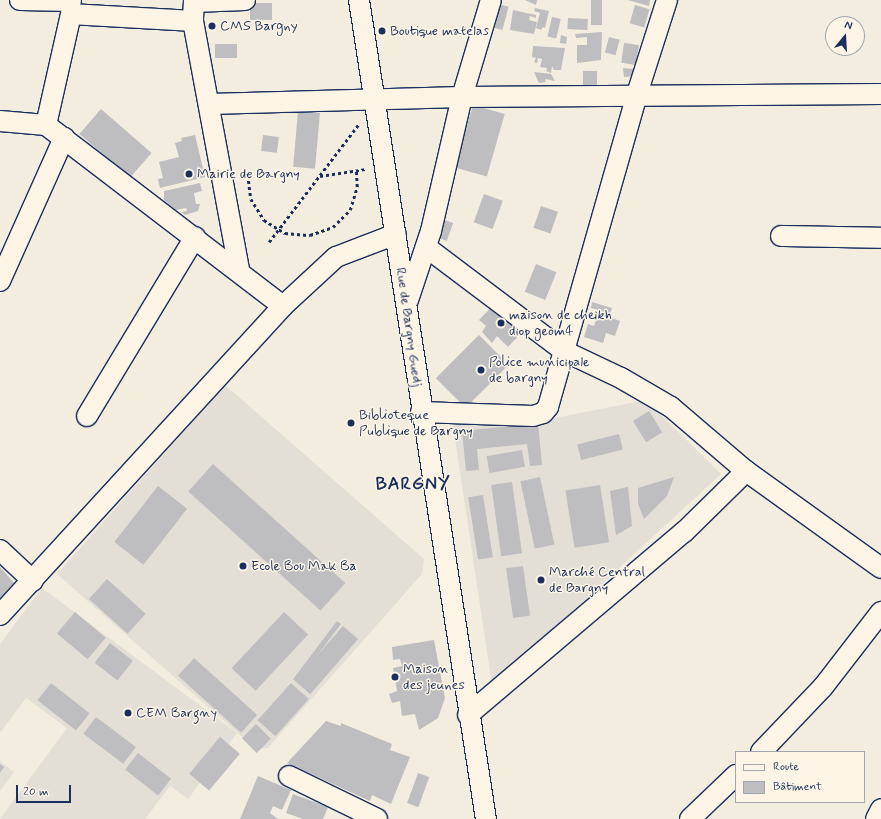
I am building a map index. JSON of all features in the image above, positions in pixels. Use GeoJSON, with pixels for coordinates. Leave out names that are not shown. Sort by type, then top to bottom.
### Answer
{"type":"FeatureCollection","features":[{"type":"Feature","properties":{"kind":"street"},"geometry":{"type":"LineString","coordinates":[[20,0],[71,5],[194,8],[245,0]]}},
{"type":"Feature","properties":{"kind":"street","name":"Rue de Bargny Guedj"},"geometry":{"type":"LineString","coordinates":[[359,0],[407,303],[421,412],[468,715],[486,819]]}},
{"type":"Feature","properties":{"kind":"street"},"geometry":{"type":"LineString","coordinates":[[407,303],[426,247],[462,96],[491,0]]}},
{"type":"Feature","properties":{"kind":"street"},"geometry":{"type":"LineString","coordinates":[[421,412],[533,416],[543,413],[548,407],[637,94],[667,0]]}},
{"type":"Feature","properties":{"kind":"street"},"geometry":{"type":"LineString","coordinates":[[46,125],[71,5]]}},
{"type":"Feature","properties":{"kind":"street"},"geometry":{"type":"LineString","coordinates":[[194,8],[208,104],[239,270]]}},
{"type":"Feature","properties":{"kind":"street"},"geometry":{"type":"LineString","coordinates":[[208,104],[374,100],[462,96],[881,94]]}},
{"type":"Feature","properties":{"kind":"street"},"geometry":{"type":"LineString","coordinates":[[0,121],[46,125],[239,270],[283,306]]}},
{"type":"Feature","properties":{"kind":"street"},"geometry":{"type":"LineString","coordinates":[[0,281],[64,138]]}},
{"type":"Feature","properties":{"kind":"street"},"geometry":{"type":"LineString","coordinates":[[0,615],[33,581],[283,306],[336,257],[396,234]]}},
{"type":"Feature","properties":{"kind":"street"},"geometry":{"type":"LineString","coordinates":[[782,236],[881,238]]}},
{"type":"Feature","properties":{"kind":"street"},"geometry":{"type":"LineString","coordinates":[[87,416],[195,237]]}},
{"type":"Feature","properties":{"kind":"street"},"geometry":{"type":"LineString","coordinates":[[426,247],[564,351],[621,378],[670,407],[746,471],[881,568]]}},
{"type":"Feature","properties":{"kind":"street"},"geometry":{"type":"LineString","coordinates":[[468,715],[684,532],[746,471]]}},
{"type":"Feature","properties":{"kind":"street"},"geometry":{"type":"LineString","coordinates":[[0,550],[33,581]]}},
{"type":"Feature","properties":{"kind":"street"},"geometry":{"type":"LineString","coordinates":[[762,751],[823,687],[881,612]]}},
{"type":"Feature","properties":{"kind":"street"},"geometry":{"type":"LineString","coordinates":[[289,776],[377,819]]}},
{"type":"Feature","properties":{"kind":"street"},"geometry":{"type":"LineString","coordinates":[[690,819],[735,776]]}},
{"type":"Feature","properties":{"kind":"street"},"geometry":{"type":"LineString","coordinates":[[876,819],[881,809]]}},
{"type":"Feature","properties":{"kind":"path"},"geometry":{"type":"LineString","coordinates":[[269,242],[359,124]]}},
{"type":"Feature","properties":{"kind":"path"},"geometry":{"type":"LineString","coordinates":[[319,176],[385,166]]}},
{"type":"Feature","properties":{"kind":"path"},"geometry":{"type":"LineString","coordinates":[[248,175],[251,199],[264,220],[279,229],[297,235],[310,235],[333,227],[350,210],[355,199],[356,170]]}},
{"type":"Feature","properties":{"kind":"shaded area","name":"Ecole Bou Mak Ba"},"geometry":{"type":"Polygon","coordinates":[[[225,385],[424,559],[422,574],[268,748],[256,749],[57,574],[225,385]]]}},
{"type":"Feature","properties":{"kind":"shaded area","name":"Marché Central de Bargny"},"geometry":{"type":"Polygon","coordinates":[[[646,400],[721,474],[492,685],[452,419],[550,419],[646,400]]]}},
{"type":"Feature","properties":{"kind":"shaded area","name":"CEM Bargny"},"geometry":{"type":"Polygon","coordinates":[[[42,588],[237,733],[188,799],[170,786],[145,819],[0,819],[67,728],[26,698],[0,733],[0,644],[42,588]]]}},
{"type":"Feature","properties":{"kind":"shaded area"},"geometry":{"type":"Polygon","coordinates":[[[0,761],[14,772],[0,791],[0,761]]]}},
{"type":"Feature","properties":{"kind":"building"},"geometry":{"type":"Polygon","coordinates":[[[525,0],[537,0],[536,5],[525,0]]]}},
{"type":"Feature","properties":{"kind":"building"},"geometry":{"type":"Polygon","coordinates":[[[591,0],[602,0],[602,25],[591,25],[591,0]]]}},
{"type":"Feature","properties":{"kind":"building"},"geometry":{"type":"Polygon","coordinates":[[[628,0],[650,0],[649,6],[628,0]]]}},
{"type":"Feature","properties":{"kind":"building"},"geometry":{"type":"Polygon","coordinates":[[[250,3],[272,3],[272,20],[250,20],[250,3]]]}},
{"type":"Feature","properties":{"kind":"building"},"geometry":{"type":"Polygon","coordinates":[[[498,4],[509,7],[502,30],[492,27],[498,4]]]}},
{"type":"Feature","properties":{"kind":"building"},"geometry":{"type":"Polygon","coordinates":[[[635,5],[649,9],[644,27],[630,23],[635,5]]]}},
{"type":"Feature","properties":{"kind":"building"},"geometry":{"type":"Polygon","coordinates":[[[535,8],[549,11],[545,28],[543,27],[541,30],[536,28],[540,13],[534,11],[535,8]]]}},
{"type":"Feature","properties":{"kind":"building"},"geometry":{"type":"Polygon","coordinates":[[[513,10],[536,15],[536,18],[530,16],[529,20],[537,22],[534,34],[510,30],[513,10]]]}},
{"type":"Feature","properties":{"kind":"building"},"geometry":{"type":"Polygon","coordinates":[[[552,17],[561,19],[556,39],[548,36],[552,17]]]}},
{"type":"Feature","properties":{"kind":"building"},"geometry":{"type":"Polygon","coordinates":[[[568,18],[588,19],[587,30],[567,29],[568,18]]]}},
{"type":"Feature","properties":{"kind":"building"},"geometry":{"type":"Polygon","coordinates":[[[602,32],[601,60],[577,63],[577,45],[587,45],[587,37],[576,38],[575,34],[602,32]]]}},
{"type":"Feature","properties":{"kind":"building"},"geometry":{"type":"Polygon","coordinates":[[[561,35],[567,37],[566,44],[560,43],[561,35]]]}},
{"type":"Feature","properties":{"kind":"building"},"geometry":{"type":"Polygon","coordinates":[[[609,37],[620,40],[615,55],[605,52],[609,37]]]}},
{"type":"Feature","properties":{"kind":"building"},"geometry":{"type":"Polygon","coordinates":[[[624,43],[639,45],[636,65],[621,63],[624,43]]]}},
{"type":"Feature","properties":{"kind":"building"},"geometry":{"type":"Polygon","coordinates":[[[215,44],[237,44],[237,58],[215,58],[215,44]]]}},
{"type":"Feature","properties":{"kind":"building"},"geometry":{"type":"Polygon","coordinates":[[[533,46],[565,48],[561,70],[554,70],[552,66],[551,73],[546,71],[547,68],[540,67],[542,59],[538,58],[537,63],[534,62],[536,58],[532,57],[533,46]]]}},
{"type":"Feature","properties":{"kind":"building"},"geometry":{"type":"Polygon","coordinates":[[[623,68],[634,69],[635,76],[624,77],[623,68]]]}},
{"type":"Feature","properties":{"kind":"building"},"geometry":{"type":"Polygon","coordinates":[[[583,71],[597,71],[597,86],[583,86],[583,71]]]}},
{"type":"Feature","properties":{"kind":"building"},"geometry":{"type":"Polygon","coordinates":[[[534,72],[551,74],[555,81],[545,79],[546,82],[539,83],[534,72]]]}},
{"type":"Feature","properties":{"kind":"building"},"geometry":{"type":"Polygon","coordinates":[[[473,105],[505,114],[487,177],[455,167],[473,105]]]}},
{"type":"Feature","properties":{"kind":"building"},"geometry":{"type":"Polygon","coordinates":[[[101,109],[152,153],[130,178],[79,134],[101,109]]]}},
{"type":"Feature","properties":{"kind":"building"},"geometry":{"type":"Polygon","coordinates":[[[298,111],[320,113],[315,169],[293,167],[298,111]]]}},
{"type":"Feature","properties":{"kind":"building"},"geometry":{"type":"Polygon","coordinates":[[[195,135],[205,177],[160,188],[158,179],[163,178],[159,162],[179,157],[175,143],[182,141],[181,138],[195,135]]]}},
{"type":"Feature","properties":{"kind":"building"},"geometry":{"type":"Polygon","coordinates":[[[263,135],[279,137],[277,153],[261,151],[263,135]]]}},
{"type":"Feature","properties":{"kind":"building"},"geometry":{"type":"Polygon","coordinates":[[[200,183],[202,191],[194,193],[196,204],[200,204],[198,211],[185,215],[181,212],[187,211],[186,208],[176,210],[164,200],[164,191],[200,183]]]}},
{"type":"Feature","properties":{"kind":"building"},"geometry":{"type":"Polygon","coordinates":[[[484,194],[503,201],[493,229],[474,222],[484,194]]]}},
{"type":"Feature","properties":{"kind":"building"},"geometry":{"type":"Polygon","coordinates":[[[541,206],[558,212],[551,234],[534,228],[541,206]]]}},
{"type":"Feature","properties":{"kind":"building"},"geometry":{"type":"Polygon","coordinates":[[[442,219],[453,223],[447,241],[436,237],[442,219]]]}},
{"type":"Feature","properties":{"kind":"building"},"geometry":{"type":"Polygon","coordinates":[[[536,264],[556,272],[545,300],[525,292],[536,264]]]}},
{"type":"Feature","properties":{"kind":"building","name":"maison de cheikh diop geom4"},"geometry":{"type":"Polygon","coordinates":[[[496,302],[526,328],[508,347],[497,336],[492,343],[482,332],[486,326],[479,320],[496,302]]]}},
{"type":"Feature","properties":{"kind":"building"},"geometry":{"type":"Polygon","coordinates":[[[592,302],[612,308],[609,317],[620,321],[615,336],[606,333],[603,343],[584,337],[588,324],[594,326],[599,310],[591,308],[592,302]]]}},
{"type":"Feature","properties":{"kind":"building"},"geometry":{"type":"Polygon","coordinates":[[[479,335],[509,365],[466,408],[436,378],[479,335]]]}},
{"type":"Feature","properties":{"kind":"building"},"geometry":{"type":"Polygon","coordinates":[[[649,411],[662,432],[646,442],[633,421],[649,411]]]}},
{"type":"Feature","properties":{"kind":"building"},"geometry":{"type":"Polygon","coordinates":[[[538,423],[542,465],[530,466],[527,444],[477,449],[479,470],[466,471],[462,431],[538,423]]]}},
{"type":"Feature","properties":{"kind":"building"},"geometry":{"type":"Polygon","coordinates":[[[619,434],[623,450],[581,460],[577,444],[619,434]]]}},
{"type":"Feature","properties":{"kind":"building"},"geometry":{"type":"Polygon","coordinates":[[[522,450],[525,467],[489,473],[487,456],[522,450]]]}},
{"type":"Feature","properties":{"kind":"building"},"geometry":{"type":"Polygon","coordinates":[[[213,464],[345,583],[321,611],[188,491],[213,464]]]}},
{"type":"Feature","properties":{"kind":"building"},"geometry":{"type":"Polygon","coordinates":[[[540,477],[554,544],[535,549],[520,481],[540,477]]]}},
{"type":"Feature","properties":{"kind":"building"},"geometry":{"type":"Polygon","coordinates":[[[674,477],[667,496],[644,519],[638,504],[638,488],[674,477]]]}},
{"type":"Feature","properties":{"kind":"building"},"geometry":{"type":"Polygon","coordinates":[[[512,482],[522,553],[501,556],[491,485],[512,482]]]}},
{"type":"Feature","properties":{"kind":"building"},"geometry":{"type":"Polygon","coordinates":[[[600,485],[609,542],[575,548],[565,490],[600,485]]]}},
{"type":"Feature","properties":{"kind":"building"},"geometry":{"type":"Polygon","coordinates":[[[158,486],[187,509],[143,565],[114,542],[158,486]]]}},
{"type":"Feature","properties":{"kind":"building"},"geometry":{"type":"Polygon","coordinates":[[[628,487],[632,526],[616,535],[610,491],[628,487]]]}},
{"type":"Feature","properties":{"kind":"building"},"geometry":{"type":"Polygon","coordinates":[[[483,495],[493,557],[478,560],[468,497],[483,495]]]}},
{"type":"Feature","properties":{"kind":"building"},"geometry":{"type":"Polygon","coordinates":[[[523,566],[530,616],[513,618],[506,568],[523,566]]]}},
{"type":"Feature","properties":{"kind":"building"},"geometry":{"type":"Polygon","coordinates":[[[0,567],[16,585],[0,599],[0,567]]]}},
{"type":"Feature","properties":{"kind":"building"},"geometry":{"type":"Polygon","coordinates":[[[107,579],[146,614],[128,634],[89,599],[107,579]]]}},
{"type":"Feature","properties":{"kind":"building"},"geometry":{"type":"Polygon","coordinates":[[[75,612],[106,638],[88,659],[57,633],[75,612]]]}},
{"type":"Feature","properties":{"kind":"building"},"geometry":{"type":"Polygon","coordinates":[[[284,612],[308,635],[256,691],[231,668],[284,612]]]}},
{"type":"Feature","properties":{"kind":"building"},"geometry":{"type":"Polygon","coordinates":[[[337,621],[341,624],[297,682],[293,679],[337,621]]]}},
{"type":"Feature","properties":{"kind":"building"},"geometry":{"type":"Polygon","coordinates":[[[343,626],[358,639],[310,694],[295,681],[343,626]]]}},
{"type":"Feature","properties":{"kind":"building"},"geometry":{"type":"Polygon","coordinates":[[[434,640],[445,698],[438,718],[419,730],[415,714],[402,716],[400,701],[392,703],[389,694],[397,691],[393,668],[402,666],[400,659],[393,660],[392,647],[434,640]]]}},
{"type":"Feature","properties":{"kind":"building"},"geometry":{"type":"Polygon","coordinates":[[[110,643],[133,661],[117,681],[95,663],[110,643]]]}},
{"type":"Feature","properties":{"kind":"building"},"geometry":{"type":"Polygon","coordinates":[[[194,658],[257,715],[241,733],[178,676],[194,658]]]}},
{"type":"Feature","properties":{"kind":"building"},"geometry":{"type":"Polygon","coordinates":[[[51,683],[90,713],[76,731],[37,700],[51,683]]]}},
{"type":"Feature","properties":{"kind":"building"},"geometry":{"type":"Polygon","coordinates":[[[291,683],[309,699],[275,736],[258,720],[291,683]]]}},
{"type":"Feature","properties":{"kind":"building"},"geometry":{"type":"Polygon","coordinates":[[[96,717],[136,747],[123,764],[83,734],[96,717]]]}},
{"type":"Feature","properties":{"kind":"building"},"geometry":{"type":"Polygon","coordinates":[[[326,721],[341,726],[341,723],[392,744],[390,750],[410,757],[391,804],[372,795],[370,801],[287,763],[326,721]]]}},
{"type":"Feature","properties":{"kind":"building"},"geometry":{"type":"Polygon","coordinates":[[[256,724],[271,739],[257,753],[242,738],[256,724]]]}},
{"type":"Feature","properties":{"kind":"building"},"geometry":{"type":"Polygon","coordinates":[[[220,737],[240,754],[209,790],[189,774],[220,737]]]}},
{"type":"Feature","properties":{"kind":"building"},"geometry":{"type":"Polygon","coordinates":[[[138,753],[171,779],[158,795],[125,770],[138,753]]]}},
{"type":"Feature","properties":{"kind":"building"},"geometry":{"type":"Polygon","coordinates":[[[0,764],[4,767],[0,773],[0,764]]]}},
{"type":"Feature","properties":{"kind":"building"},"geometry":{"type":"Polygon","coordinates":[[[418,773],[429,777],[418,807],[407,803],[418,773]]]}},
{"type":"Feature","properties":{"kind":"building"},"geometry":{"type":"Polygon","coordinates":[[[258,776],[291,790],[282,810],[273,806],[270,813],[278,819],[240,819],[258,776]]]}},
{"type":"Feature","properties":{"kind":"building"},"geometry":{"type":"Polygon","coordinates":[[[293,794],[328,807],[323,819],[303,819],[286,813],[293,794]]]}},
{"type":"Feature","properties":{"kind":"place","name":"CMS Bargny"},"geometry":{"type":"Point","coordinates":[212,26]}},
{"type":"Feature","properties":{"kind":"place","name":"Boutique matelas"},"geometry":{"type":"Point","coordinates":[382,31]}},
{"type":"Feature","properties":{"kind":"place","name":"Mairie de Bargny"},"geometry":{"type":"Point","coordinates":[189,174]}},
{"type":"Feature","properties":{"kind":"place","name":"maison de cheikh diop geom4"},"geometry":{"type":"Point","coordinates":[501,323]}},
{"type":"Feature","properties":{"kind":"place","name":"Police municipale de bargny"},"geometry":{"type":"Point","coordinates":[481,370]}},
{"type":"Feature","properties":{"kind":"place","name":"Biblioteque Publique de Bargny"},"geometry":{"type":"Point","coordinates":[351,423]}},
{"type":"Feature","properties":{"kind":"place","name":"Ecole Bou Mak Ba"},"geometry":{"type":"Point","coordinates":[243,566]}},
{"type":"Feature","properties":{"kind":"place","name":"Marché Central de Bargny"},"geometry":{"type":"Point","coordinates":[541,580]}},
{"type":"Feature","properties":{"kind":"place","name":"Maison des jeunes"},"geometry":{"type":"Point","coordinates":[395,677]}},
{"type":"Feature","properties":{"kind":"place","name":"CEM Bargny"},"geometry":{"type":"Point","coordinates":[128,713]}},
{"type":"Feature","properties":{"kind":"district","name":"BARGNY"},"geometry":{"type":"Point","coordinates":[413,484]}}]}
